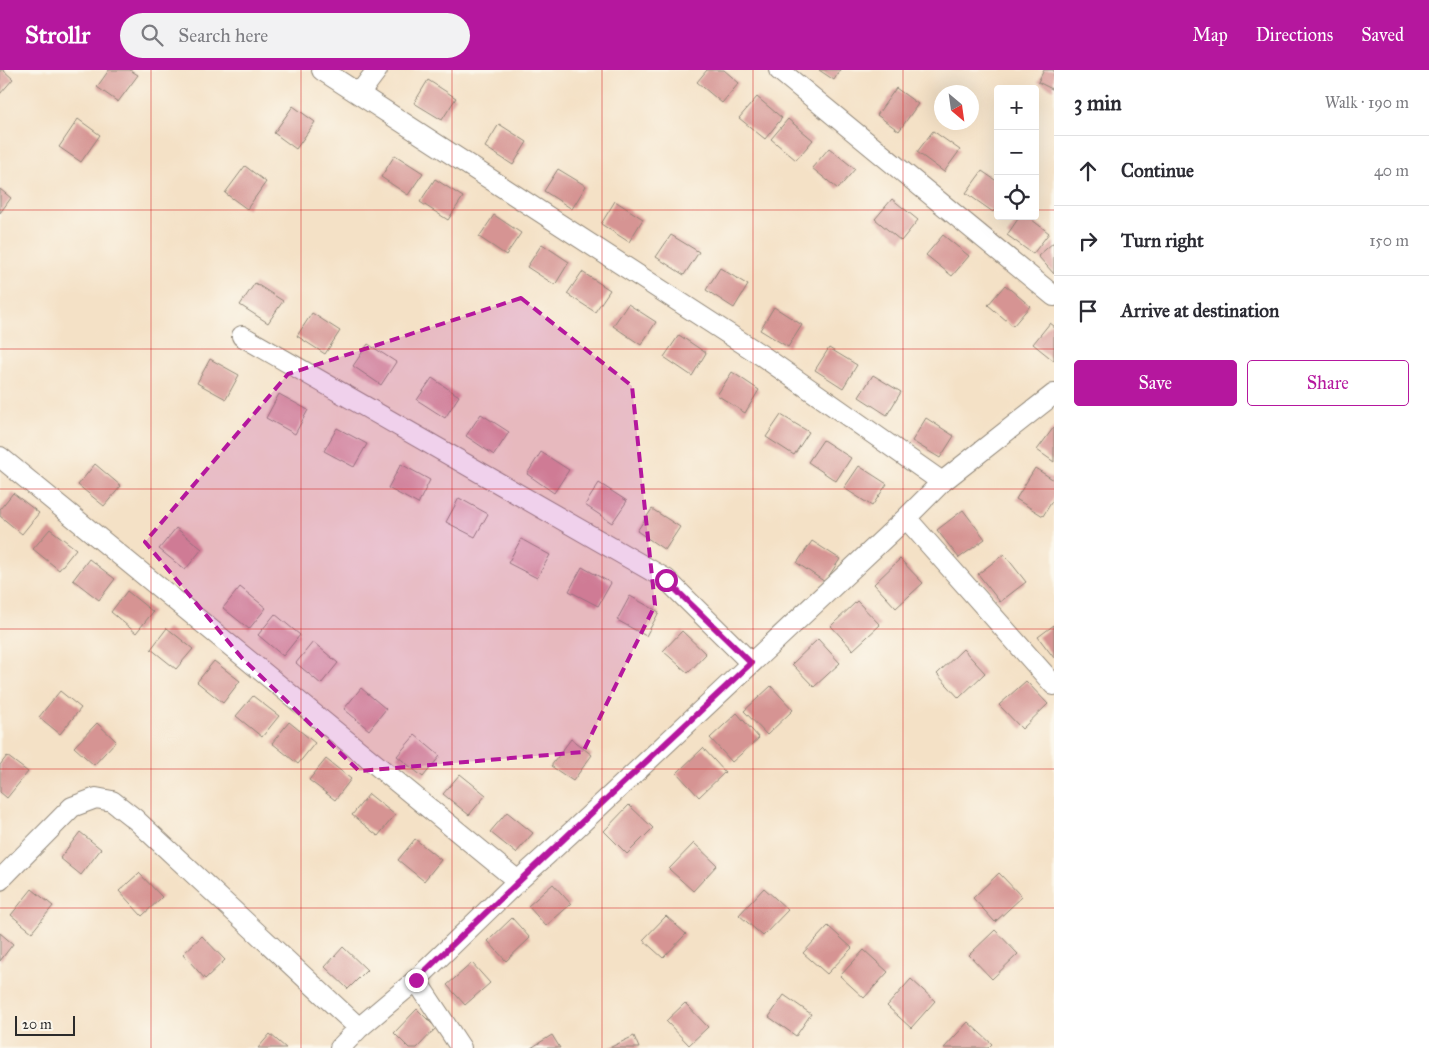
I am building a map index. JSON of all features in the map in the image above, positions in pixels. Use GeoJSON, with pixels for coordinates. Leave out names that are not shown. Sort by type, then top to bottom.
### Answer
{"type":"FeatureCollection","features":[{"type":"Feature","properties":{"kind":"street"},"geometry":{"type":"LineString","coordinates":[[322,70],[761,355],[942,482]]}},
{"type":"Feature","properties":{"kind":"street"},"geometry":{"type":"LineString","coordinates":[[359,94],[378,70]]}},
{"type":"Feature","properties":{"kind":"street"},"geometry":{"type":"LineString","coordinates":[[779,70],[1054,296]]}},
{"type":"Feature","properties":{"kind":"street"},"geometry":{"type":"LineString","coordinates":[[242,336],[666,580],[751,663]]}},
{"type":"Feature","properties":{"kind":"street"},"geometry":{"type":"LineString","coordinates":[[340,1048],[359,1028],[416,980],[518,881],[906,518],[942,482],[1054,394]]}},
{"type":"Feature","properties":{"kind":"street"},"geometry":{"type":"LineString","coordinates":[[0,457],[518,881]]}},
{"type":"Feature","properties":{"kind":"street"},"geometry":{"type":"LineString","coordinates":[[906,518],[1054,685]]}},
{"type":"Feature","properties":{"kind":"street"},"geometry":{"type":"LineString","coordinates":[[0,880],[72,807],[96,798],[112,801],[135,819],[359,1028]]}},
{"type":"Feature","properties":{"kind":"street"},"geometry":{"type":"LineString","coordinates":[[416,980],[461,1048]]}},
{"type":"Feature","properties":{"kind":"highlighted area"},"geometry":{"type":"Polygon","coordinates":[[[521,298],[632,386],[655,605],[583,752],[359,771],[242,658],[145,542],[288,374],[521,298]]]}},
{"type":"Feature","properties":{"kind":"building"},"geometry":{"type":"Polygon","coordinates":[[[0,70],[3,70],[13,79],[0,94],[0,70]]]}},
{"type":"Feature","properties":{"kind":"building"},"geometry":{"type":"Polygon","coordinates":[[[109,70],[130,70],[138,75],[118,102],[97,87],[109,70]]]}},
{"type":"Feature","properties":{"kind":"building"},"geometry":{"type":"Polygon","coordinates":[[[707,70],[724,70],[739,83],[722,103],[697,82],[707,70]]]}},
{"type":"Feature","properties":{"kind":"building"},"geometry":{"type":"Polygon","coordinates":[[[819,70],[840,70],[834,80],[819,70]]]}},
{"type":"Feature","properties":{"kind":"building"},"geometry":{"type":"Polygon","coordinates":[[[1044,70],[1054,70],[1054,90],[1038,82],[1044,70]]]}},
{"type":"Feature","properties":{"kind":"building"},"geometry":{"type":"Polygon","coordinates":[[[428,80],[456,98],[442,120],[414,103],[428,80]]]}},
{"type":"Feature","properties":{"kind":"building"},"geometry":{"type":"Polygon","coordinates":[[[896,88],[918,104],[899,131],[877,115],[896,88]]]}},
{"type":"Feature","properties":{"kind":"building"},"geometry":{"type":"Polygon","coordinates":[[[757,97],[782,118],[765,139],[739,118],[757,97]]]}},
{"type":"Feature","properties":{"kind":"building"},"geometry":{"type":"Polygon","coordinates":[[[293,106],[315,122],[296,149],[274,133],[293,106]]]}},
{"type":"Feature","properties":{"kind":"building"},"geometry":{"type":"Polygon","coordinates":[[[78,119],[100,135],[81,162],[59,147],[78,119]]]}},
{"type":"Feature","properties":{"kind":"building"},"geometry":{"type":"Polygon","coordinates":[[[788,119],[813,140],[796,160],[771,139],[788,119]]]}},
{"type":"Feature","properties":{"kind":"building"},"geometry":{"type":"Polygon","coordinates":[[[499,124],[527,142],[513,165],[485,147],[499,124]]]}},
{"type":"Feature","properties":{"kind":"building"},"geometry":{"type":"Polygon","coordinates":[[[933,131],[960,150],[944,172],[917,152],[933,131]]]}},
{"type":"Feature","properties":{"kind":"building"},"geometry":{"type":"Polygon","coordinates":[[[829,148],[855,169],[838,189],[812,168],[829,148]]]}},
{"type":"Feature","properties":{"kind":"building"},"geometry":{"type":"Polygon","coordinates":[[[395,155],[423,173],[408,195],[381,177],[395,155]]]}},
{"type":"Feature","properties":{"kind":"building"},"geometry":{"type":"Polygon","coordinates":[[[245,166],[266,182],[247,209],[225,193],[245,166]]]}},
{"type":"Feature","properties":{"kind":"building"},"geometry":{"type":"Polygon","coordinates":[[[558,169],[586,186],[572,209],[544,191],[558,169]]]}},
{"type":"Feature","properties":{"kind":"building"},"geometry":{"type":"Polygon","coordinates":[[[982,171],[994,179],[994,211],[993,212],[966,193],[982,171]]]}},
{"type":"Feature","properties":{"kind":"building"},"geometry":{"type":"Polygon","coordinates":[[[435,179],[463,197],[448,220],[420,202],[435,179]]]}},
{"type":"Feature","properties":{"kind":"building"},"geometry":{"type":"Polygon","coordinates":[[[0,189],[11,198],[0,213],[0,189]]]}},
{"type":"Feature","properties":{"kind":"building"},"geometry":{"type":"Polygon","coordinates":[[[892,199],[918,220],[901,241],[875,219],[892,199]]]}},
{"type":"Feature","properties":{"kind":"building"},"geometry":{"type":"Polygon","coordinates":[[[615,201],[643,219],[629,242],[601,224],[615,201]]]}},
{"type":"Feature","properties":{"kind":"building"},"geometry":{"type":"Polygon","coordinates":[[[494,215],[521,233],[506,255],[479,237],[494,215]]]}},
{"type":"Feature","properties":{"kind":"building"},"geometry":{"type":"Polygon","coordinates":[[[1017,220],[1032,220],[1049,233],[1033,254],[1007,235],[1017,220]]]}},
{"type":"Feature","properties":{"kind":"building"},"geometry":{"type":"Polygon","coordinates":[[[671,235],[699,252],[684,275],[656,257],[671,235]]]}},
{"type":"Feature","properties":{"kind":"building"},"geometry":{"type":"Polygon","coordinates":[[[943,235],[969,256],[952,276],[926,255],[943,235]]]}},
{"type":"Feature","properties":{"kind":"building"},"geometry":{"type":"Polygon","coordinates":[[[1054,242],[1054,274],[1038,256],[1054,242]]]}},
{"type":"Feature","properties":{"kind":"building"},"geometry":{"type":"Polygon","coordinates":[[[542,244],[569,262],[555,285],[527,267],[542,244]]]}},
{"type":"Feature","properties":{"kind":"building"},"geometry":{"type":"Polygon","coordinates":[[[720,268],[748,285],[734,308],[706,290],[720,268]]]}},
{"type":"Feature","properties":{"kind":"building"},"geometry":{"type":"Polygon","coordinates":[[[582,272],[610,290],[595,312],[567,294],[582,272]]]}},
{"type":"Feature","properties":{"kind":"building"},"geometry":{"type":"Polygon","coordinates":[[[255,283],[283,301],[268,323],[240,305],[255,283]]]}},
{"type":"Feature","properties":{"kind":"building"},"geometry":{"type":"Polygon","coordinates":[[[1005,285],[1030,306],[1013,326],[988,305],[1005,285]]]}},
{"type":"Feature","properties":{"kind":"building"},"geometry":{"type":"Polygon","coordinates":[[[628,304],[656,322],[641,345],[613,326],[628,304]]]}},
{"type":"Feature","properties":{"kind":"building"},"geometry":{"type":"Polygon","coordinates":[[[774,307],[802,325],[788,347],[760,330],[774,307]]]}},
{"type":"Feature","properties":{"kind":"building"},"geometry":{"type":"Polygon","coordinates":[[[312,313],[340,331],[325,354],[297,336],[312,313]]]}},
{"type":"Feature","properties":{"kind":"building"},"geometry":{"type":"Polygon","coordinates":[[[1050,323],[1054,326],[1054,361],[1033,344],[1050,323]]]}},
{"type":"Feature","properties":{"kind":"building"},"geometry":{"type":"Polygon","coordinates":[[[679,335],[706,353],[692,376],[664,357],[679,335]]]}},
{"type":"Feature","properties":{"kind":"building"},"geometry":{"type":"Polygon","coordinates":[[[368,344],[396,362],[381,385],[353,366],[368,344]]]}},
{"type":"Feature","properties":{"kind":"building"},"geometry":{"type":"Polygon","coordinates":[[[829,348],[857,365],[843,388],[815,370],[829,348]]]}},
{"type":"Feature","properties":{"kind":"building"},"geometry":{"type":"Polygon","coordinates":[[[210,359],[239,375],[226,399],[197,383],[210,359]]]}},
{"type":"Feature","properties":{"kind":"building"},"geometry":{"type":"Polygon","coordinates":[[[732,372],[759,390],[745,413],[717,395],[732,372]]]}},
{"type":"Feature","properties":{"kind":"building"},"geometry":{"type":"Polygon","coordinates":[[[873,375],[901,392],[887,415],[859,397],[873,375]]]}},
{"type":"Feature","properties":{"kind":"building"},"geometry":{"type":"Polygon","coordinates":[[[432,378],[459,396],[445,418],[417,400],[432,378]]]}},
{"type":"Feature","properties":{"kind":"building"},"geometry":{"type":"Polygon","coordinates":[[[279,394],[308,410],[295,434],[266,418],[279,394]]]}},
{"type":"Feature","properties":{"kind":"building"},"geometry":{"type":"Polygon","coordinates":[[[481,414],[509,432],[494,455],[466,436],[481,414]]]}},
{"type":"Feature","properties":{"kind":"building"},"geometry":{"type":"Polygon","coordinates":[[[781,415],[809,432],[794,455],[766,437],[781,415]]]}},
{"type":"Feature","properties":{"kind":"building"},"geometry":{"type":"Polygon","coordinates":[[[926,418],[954,436],[940,458],[912,441],[926,418]]]}},
{"type":"Feature","properties":{"kind":"building"},"geometry":{"type":"Polygon","coordinates":[[[1054,427],[1054,462],[1037,450],[1054,427]]]}},
{"type":"Feature","properties":{"kind":"building"},"geometry":{"type":"Polygon","coordinates":[[[337,428],[367,444],[354,467],[324,451],[337,428]]]}},
{"type":"Feature","properties":{"kind":"building"},"geometry":{"type":"Polygon","coordinates":[[[823,440],[851,458],[836,481],[808,462],[823,440]]]}},
{"type":"Feature","properties":{"kind":"building"},"geometry":{"type":"Polygon","coordinates":[[[541,452],[569,470],[554,493],[527,474],[541,452]]]}},
{"type":"Feature","properties":{"kind":"building"},"geometry":{"type":"Polygon","coordinates":[[[95,464],[121,486],[104,506],[78,485],[95,464]]]}},
{"type":"Feature","properties":{"kind":"building"},"geometry":{"type":"Polygon","coordinates":[[[401,464],[430,480],[418,504],[388,488],[401,464]]]}},
{"type":"Feature","properties":{"kind":"building"},"geometry":{"type":"Polygon","coordinates":[[[859,466],[887,484],[872,506],[844,488],[859,466]]]}},
{"type":"Feature","properties":{"kind":"building"},"geometry":{"type":"Polygon","coordinates":[[[1035,468],[1054,480],[1054,498],[1043,516],[1016,499],[1035,468]]]}},
{"type":"Feature","properties":{"kind":"building"},"geometry":{"type":"Polygon","coordinates":[[[599,483],[627,501],[612,523],[585,505],[599,483]]]}},
{"type":"Feature","properties":{"kind":"building"},"geometry":{"type":"Polygon","coordinates":[[[13,493],[39,513],[22,534],[0,516],[0,509],[13,493]]]}},
{"type":"Feature","properties":{"kind":"building"},"geometry":{"type":"Polygon","coordinates":[[[459,498],[488,514],[475,537],[446,522],[459,498]]]}},
{"type":"Feature","properties":{"kind":"building"},"geometry":{"type":"Polygon","coordinates":[[[652,509],[680,527],[665,550],[637,531],[652,509]]]}},
{"type":"Feature","properties":{"kind":"building"},"geometry":{"type":"Polygon","coordinates":[[[963,510],[985,539],[959,558],[937,530],[963,510]]]}},
{"type":"Feature","properties":{"kind":"building"},"geometry":{"type":"Polygon","coordinates":[[[176,528],[202,549],[185,570],[159,549],[176,528]]]}},
{"type":"Feature","properties":{"kind":"building"},"geometry":{"type":"Polygon","coordinates":[[[50,529],[76,549],[59,570],[33,549],[50,529]]]}},
{"type":"Feature","properties":{"kind":"building"},"geometry":{"type":"Polygon","coordinates":[[[521,539],[550,555],[537,578],[508,563],[521,539]]]}},
{"type":"Feature","properties":{"kind":"building"},"geometry":{"type":"Polygon","coordinates":[[[812,541],[840,559],[825,582],[797,563],[812,541]]]}},
{"type":"Feature","properties":{"kind":"building"},"geometry":{"type":"Polygon","coordinates":[[[1004,554],[1026,582],[1000,602],[978,574],[1004,554]]]}},
{"type":"Feature","properties":{"kind":"building"},"geometry":{"type":"Polygon","coordinates":[[[89,559],[115,579],[99,600],[73,580],[89,559]]]}},
{"type":"Feature","properties":{"kind":"building"},"geometry":{"type":"Polygon","coordinates":[[[900,559],[923,583],[896,608],[874,584],[900,559]]]}},
{"type":"Feature","properties":{"kind":"building"},"geometry":{"type":"Polygon","coordinates":[[[582,567],[611,583],[598,606],[569,591],[582,567]]]}},
{"type":"Feature","properties":{"kind":"building"},"geometry":{"type":"Polygon","coordinates":[[[240,587],[266,608],[249,629],[223,608],[240,587]]]}},
{"type":"Feature","properties":{"kind":"building"},"geometry":{"type":"Polygon","coordinates":[[[127,591],[153,612],[136,633],[111,612],[127,591]]]}},
{"type":"Feature","properties":{"kind":"building"},"geometry":{"type":"Polygon","coordinates":[[[630,596],[659,612],[646,636],[617,620],[630,596]]]}},
{"type":"Feature","properties":{"kind":"building"},"geometry":{"type":"Polygon","coordinates":[[[857,601],[880,625],[853,650],[831,626],[857,601]]]}},
{"type":"Feature","properties":{"kind":"building"},"geometry":{"type":"Polygon","coordinates":[[[275,614],[300,635],[283,656],[258,635],[275,614]]]}},
{"type":"Feature","properties":{"kind":"building"},"geometry":{"type":"Polygon","coordinates":[[[1054,625],[1054,658],[1038,637],[1054,625]]]}},
{"type":"Feature","properties":{"kind":"building"},"geometry":{"type":"Polygon","coordinates":[[[167,628],[193,649],[176,669],[151,649],[167,628]]]}},
{"type":"Feature","properties":{"kind":"building"},"geometry":{"type":"Polygon","coordinates":[[[682,631],[706,654],[688,673],[663,651],[682,631]]]}},
{"type":"Feature","properties":{"kind":"building"},"geometry":{"type":"Polygon","coordinates":[[[818,639],[840,663],[814,687],[792,664],[818,639]]]}},
{"type":"Feature","properties":{"kind":"building"},"geometry":{"type":"Polygon","coordinates":[[[313,642],[338,663],[321,684],[296,663],[313,642]]]}},
{"type":"Feature","properties":{"kind":"building"},"geometry":{"type":"Polygon","coordinates":[[[963,649],[985,673],[959,698],[937,674],[963,649]]]}},
{"type":"Feature","properties":{"kind":"building"},"geometry":{"type":"Polygon","coordinates":[[[214,661],[240,681],[223,703],[197,682],[214,661]]]}},
{"type":"Feature","properties":{"kind":"building"},"geometry":{"type":"Polygon","coordinates":[[[1026,681],[1048,704],[1022,729],[999,705],[1026,681]]]}},
{"type":"Feature","properties":{"kind":"building"},"geometry":{"type":"Polygon","coordinates":[[[771,686],[793,710],[767,735],[744,711],[771,686]]]}},
{"type":"Feature","properties":{"kind":"building"},"geometry":{"type":"Polygon","coordinates":[[[361,688],[386,709],[369,730],[344,709],[361,688]]]}},
{"type":"Feature","properties":{"kind":"building"},"geometry":{"type":"Polygon","coordinates":[[[60,691],[81,708],[60,734],[39,717],[60,691]]]}},
{"type":"Feature","properties":{"kind":"building"},"geometry":{"type":"Polygon","coordinates":[[[253,696],[279,716],[262,737],[236,716],[253,696]]]}},
{"type":"Feature","properties":{"kind":"building"},"geometry":{"type":"Polygon","coordinates":[[[737,713],[759,738],[732,762],[710,738],[737,713]]]}},
{"type":"Feature","properties":{"kind":"building"},"geometry":{"type":"Polygon","coordinates":[[[289,722],[315,743],[298,764],[272,743],[289,722]]]}},
{"type":"Feature","properties":{"kind":"building"},"geometry":{"type":"Polygon","coordinates":[[[97,723],[116,741],[94,765],[74,747],[97,723]]]}},
{"type":"Feature","properties":{"kind":"building"},"geometry":{"type":"Polygon","coordinates":[[[415,735],[440,756],[423,777],[397,756],[415,735]]]}},
{"type":"Feature","properties":{"kind":"building"},"geometry":{"type":"Polygon","coordinates":[[[571,739],[592,755],[573,781],[551,766],[571,739]]]}},
{"type":"Feature","properties":{"kind":"building"},"geometry":{"type":"Polygon","coordinates":[[[703,748],[725,772],[699,797],[677,773],[703,748]]]}},
{"type":"Feature","properties":{"kind":"building"},"geometry":{"type":"Polygon","coordinates":[[[7,756],[28,772],[7,798],[0,792],[0,765],[7,756]]]}},
{"type":"Feature","properties":{"kind":"building"},"geometry":{"type":"Polygon","coordinates":[[[326,759],[351,779],[335,800],[309,780],[326,759]]]}},
{"type":"Feature","properties":{"kind":"building"},"geometry":{"type":"Polygon","coordinates":[[[460,774],[486,795],[469,815],[443,794],[460,774]]]}},
{"type":"Feature","properties":{"kind":"building"},"geometry":{"type":"Polygon","coordinates":[[[369,794],[395,815],[378,836],[352,815],[369,794]]]}},
{"type":"Feature","properties":{"kind":"building"},"geometry":{"type":"Polygon","coordinates":[[[629,805],[653,828],[627,854],[604,831],[629,805]]]}},
{"type":"Feature","properties":{"kind":"building"},"geometry":{"type":"Polygon","coordinates":[[[507,812],[533,833],[516,853],[490,832],[507,812]]]}},
{"type":"Feature","properties":{"kind":"building"},"geometry":{"type":"Polygon","coordinates":[[[80,832],[101,849],[81,875],[60,858],[80,832]]]}},
{"type":"Feature","properties":{"kind":"building"},"geometry":{"type":"Polygon","coordinates":[[[415,839],[441,860],[424,881],[398,860],[415,839]]]}},
{"type":"Feature","properties":{"kind":"building"},"geometry":{"type":"Polygon","coordinates":[[[694,843],[717,865],[693,891],[669,869],[694,843]]]}},
{"type":"Feature","properties":{"kind":"building"},"geometry":{"type":"Polygon","coordinates":[[[139,873],[162,897],[142,916],[119,891],[139,873]]]}},
{"type":"Feature","properties":{"kind":"building"},"geometry":{"type":"Polygon","coordinates":[[[999,873],[1022,897],[995,922],[973,898],[999,873]]]}},
{"type":"Feature","properties":{"kind":"building"},"geometry":{"type":"Polygon","coordinates":[[[553,884],[571,904],[546,926],[528,906],[553,884]]]}},
{"type":"Feature","properties":{"kind":"building"},"geometry":{"type":"Polygon","coordinates":[[[764,888],[788,910],[763,936],[739,915],[764,888]]]}},
{"type":"Feature","properties":{"kind":"building"},"geometry":{"type":"Polygon","coordinates":[[[32,889],[53,906],[32,932],[11,915],[32,889]]]}},
{"type":"Feature","properties":{"kind":"building"},"geometry":{"type":"Polygon","coordinates":[[[666,916],[686,934],[663,958],[643,940],[666,916]]]}},
{"type":"Feature","properties":{"kind":"building"},"geometry":{"type":"Polygon","coordinates":[[[512,918],[530,938],[506,961],[488,941],[512,918]]]}},
{"type":"Feature","properties":{"kind":"building"},"geometry":{"type":"Polygon","coordinates":[[[828,926],[852,948],[827,974],[803,953],[828,926]]]}},
{"type":"Feature","properties":{"kind":"building"},"geometry":{"type":"Polygon","coordinates":[[[995,930],[1018,954],[992,979],[969,955],[995,930]]]}},
{"type":"Feature","properties":{"kind":"building"},"geometry":{"type":"Polygon","coordinates":[[[0,933],[13,944],[0,961],[0,933]]]}},
{"type":"Feature","properties":{"kind":"building"},"geometry":{"type":"Polygon","coordinates":[[[202,936],[225,960],[205,979],[183,954],[202,936]]]}},
{"type":"Feature","properties":{"kind":"building"},"geometry":{"type":"Polygon","coordinates":[[[343,947],[367,970],[348,989],[325,967],[343,947]]]}},
{"type":"Feature","properties":{"kind":"building"},"geometry":{"type":"Polygon","coordinates":[[[864,950],[888,972],[864,998],[840,976],[864,950]]]}},
{"type":"Feature","properties":{"kind":"building"},"geometry":{"type":"Polygon","coordinates":[[[472,963],[490,983],[465,1005],[447,985],[472,963]]]}},
{"type":"Feature","properties":{"kind":"building"},"geometry":{"type":"Polygon","coordinates":[[[911,979],[935,1001],[911,1028],[887,1006],[911,979]]]}},
{"type":"Feature","properties":{"kind":"building"},"geometry":{"type":"Polygon","coordinates":[[[784,995],[811,1014],[796,1036],[769,1017],[784,995]]]}},
{"type":"Feature","properties":{"kind":"building"},"geometry":{"type":"Polygon","coordinates":[[[685,1003],[708,1027],[689,1045],[666,1021],[685,1003]]]}},
{"type":"Feature","properties":{"kind":"building"},"geometry":{"type":"Polygon","coordinates":[[[417,1009],[436,1028],[417,1048],[409,1048],[394,1033],[417,1009]]]}},
{"type":"Feature","properties":{"kind":"building"},"geometry":{"type":"Polygon","coordinates":[[[968,1022],[992,1044],[988,1048],[944,1048],[968,1022]]]}},
{"type":"Feature","properties":{"kind":"building"},"geometry":{"type":"Polygon","coordinates":[[[270,1034],[286,1048],[258,1048],[270,1034]]]}},
{"type":"Feature","properties":{"kind":"building"},"geometry":{"type":"Polygon","coordinates":[[[552,1035],[560,1048],[531,1048],[552,1035]]]}},
{"type":"Feature","properties":{"kind":"building"},"geometry":{"type":"Polygon","coordinates":[[[634,1036],[639,1048],[609,1048],[634,1036]]]}},
{"type":"Feature","properties":{"kind":"route"},"geometry":{"type":"LineString","coordinates":[[416,980],[518,881],[751,663],[666,580]]}}]}
